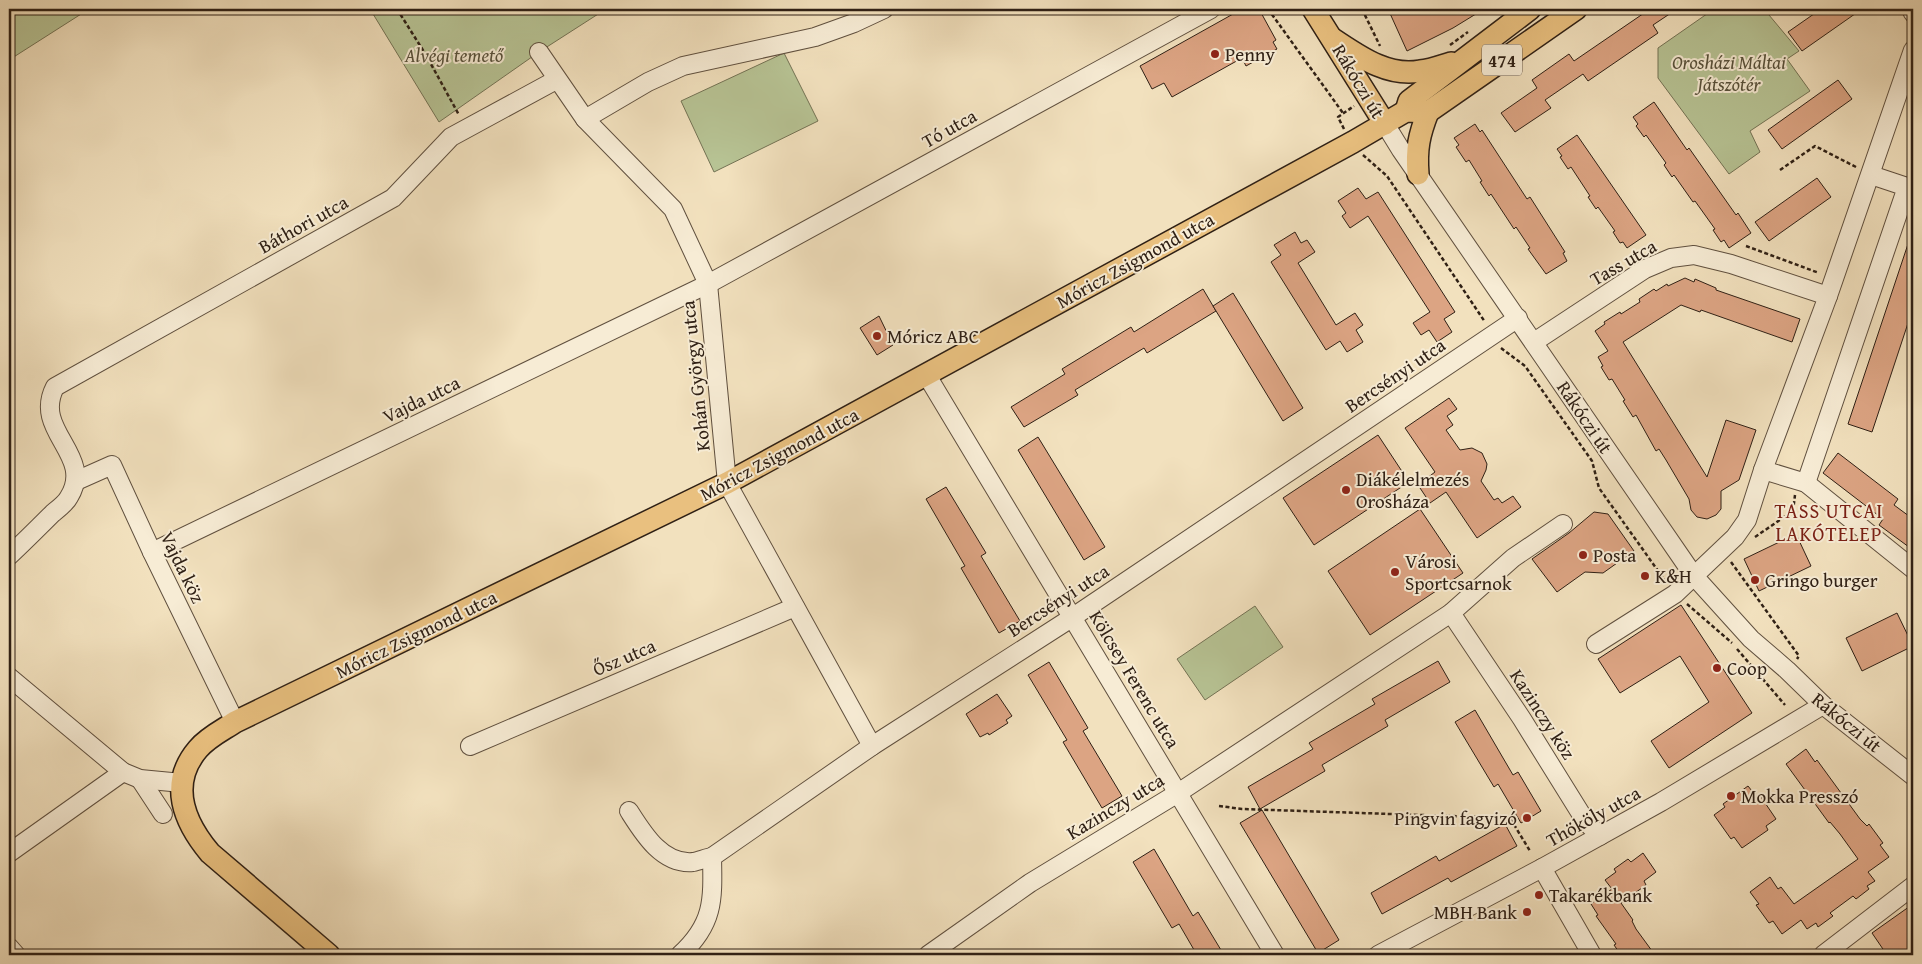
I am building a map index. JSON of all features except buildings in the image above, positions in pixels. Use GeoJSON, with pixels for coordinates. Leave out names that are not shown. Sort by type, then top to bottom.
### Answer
{"type":"FeatureCollection","features":[{"type":"Feature","properties":{"kind":"main road","name":"Rákóczi út"},"geometry":{"type":"LineString","coordinates":[[1313,9],[1385,124]]}},
{"type":"Feature","properties":{"kind":"main road","name":"474"},"geometry":{"type":"LineString","coordinates":[[1333,39],[1369,62],[1391,70],[1419,72],[1530,9]]}},
{"type":"Feature","properties":{"kind":"main road","name":"474"},"geometry":{"type":"LineString","coordinates":[[1428,112],[1576,9]]}},
{"type":"Feature","properties":{"kind":"main road","name":"474"},"geometry":{"type":"LineString","coordinates":[[1385,124],[1406,111],[1409,101],[1455,53]]}},
{"type":"Feature","properties":{"kind":"main road"},"geometry":{"type":"LineString","coordinates":[[1406,111],[1428,112],[1419,134],[1416,152],[1418,174]]}},
{"type":"Feature","properties":{"kind":"main road","name":"Móricz Zsigmond utca"},"geometry":{"type":"LineString","coordinates":[[182,782],[190,760],[198,748],[212,736],[235,722],[727,483],[1385,124]]}},
{"type":"Feature","properties":{"kind":"main road"},"geometry":{"type":"LineString","coordinates":[[182,782],[184,809],[189,824],[197,838],[210,853],[329,955]]}},
{"type":"Feature","properties":{"kind":"street"},"geometry":{"type":"LineString","coordinates":[[585,119],[648,82],[683,66],[815,37],[854,23],[884,9]]}},
{"type":"Feature","properties":{"kind":"street","name":"Tó utca"},"geometry":{"type":"LineString","coordinates":[[708,284],[1211,9]]}},
{"type":"Feature","properties":{"kind":"street"},"geometry":{"type":"LineString","coordinates":[[1910,9],[1913,12]]}},
{"type":"Feature","properties":{"kind":"street"},"geometry":{"type":"LineString","coordinates":[[1596,644],[1675,594],[1735,537],[1747,520],[1763,470],[1871,175],[1913,50]]}},
{"type":"Feature","properties":{"kind":"street","name":"Kohán György utca"},"geometry":{"type":"LineString","coordinates":[[539,52],[556,80],[585,119],[673,209],[708,284],[727,483],[872,746]]}},
{"type":"Feature","properties":{"kind":"street","name":"Báthori utca"},"geometry":{"type":"LineString","coordinates":[[76,481],[75,465],[51,419],[49,399],[55,387],[393,198],[451,137],[556,80]]}},
{"type":"Feature","properties":{"kind":"street","name":"Rákóczi út"},"geometry":{"type":"LineString","coordinates":[[1385,124],[1694,576],[1717,604],[1751,639],[1824,705],[1913,776]]}},
{"type":"Feature","properties":{"kind":"street"},"geometry":{"type":"LineString","coordinates":[[1806,483],[1907,186],[1871,175]]}},
{"type":"Feature","properties":{"kind":"street","name":"Tass utca"},"geometry":{"type":"LineString","coordinates":[[1534,342],[1645,269],[1671,258],[1694,255],[1731,264],[1828,296]]}},
{"type":"Feature","properties":{"kind":"street","name":"Vajda utca"},"geometry":{"type":"LineString","coordinates":[[152,552],[708,284]]}},
{"type":"Feature","properties":{"kind":"street","name":"Bercsényi utca"},"geometry":{"type":"LineString","coordinates":[[712,857],[872,746],[1072,617],[1518,318]]}},
{"type":"Feature","properties":{"kind":"street","name":"Kölcsey Ferenc utca"},"geometry":{"type":"LineString","coordinates":[[926,374],[1275,955]]}},
{"type":"Feature","properties":{"kind":"street","name":"Vajda köz"},"geometry":{"type":"LineString","coordinates":[[76,481],[112,465],[235,722]]}},
{"type":"Feature","properties":{"kind":"street"},"geometry":{"type":"LineString","coordinates":[[1763,470],[1806,483],[1913,569]]}},
{"type":"Feature","properties":{"kind":"street"},"geometry":{"type":"LineString","coordinates":[[9,556],[69,498],[76,481]]}},
{"type":"Feature","properties":{"kind":"street","name":"Kazinczy utca"},"geometry":{"type":"LineString","coordinates":[[928,955],[1030,883],[1178,793],[1452,613],[1513,558],[1564,524]]}},
{"type":"Feature","properties":{"kind":"street","name":"Ősz utca"},"geometry":{"type":"LineString","coordinates":[[470,746],[794,606]]}},
{"type":"Feature","properties":{"kind":"street","name":"Kazinczy köz"},"geometry":{"type":"LineString","coordinates":[[1452,613],[1586,822],[1600,836]]}},
{"type":"Feature","properties":{"kind":"street"},"geometry":{"type":"LineString","coordinates":[[9,677],[124,772],[140,779],[182,782]]}},
{"type":"Feature","properties":{"kind":"street","name":"Thököly utca"},"geometry":{"type":"LineString","coordinates":[[1378,955],[1661,802],[1824,705]]}},
{"type":"Feature","properties":{"kind":"street"},"geometry":{"type":"LineString","coordinates":[[9,853],[124,772]]}},
{"type":"Feature","properties":{"kind":"street"},"geometry":{"type":"LineString","coordinates":[[140,779],[163,814]]}},
{"type":"Feature","properties":{"kind":"street"},"geometry":{"type":"LineString","coordinates":[[629,811],[646,837],[669,858],[691,862],[712,857],[713,895],[706,922],[694,942],[680,955]]}},
{"type":"Feature","properties":{"kind":"street"},"geometry":{"type":"LineString","coordinates":[[1542,868],[1592,955]]}},
{"type":"Feature","properties":{"kind":"street"},"geometry":{"type":"LineString","coordinates":[[1830,953],[1913,886]]}},
{"type":"Feature","properties":{"kind":"street"},"geometry":{"type":"LineString","coordinates":[[9,947],[16,955]]}},
{"type":"Feature","properties":{"kind":"path"},"geometry":{"type":"LineString","coordinates":[[397,9],[426,55],[460,117],[461,132]]}},
{"type":"Feature","properties":{"kind":"path"},"geometry":{"type":"LineString","coordinates":[[1268,9],[1343,113]]}},
{"type":"Feature","properties":{"kind":"path"},"geometry":{"type":"LineString","coordinates":[[1362,9],[1376,41],[1383,50]]}},
{"type":"Feature","properties":{"kind":"path"},"geometry":{"type":"LineString","coordinates":[[1455,53],[1472,29]]}},
{"type":"Feature","properties":{"kind":"path"},"geometry":{"type":"LineString","coordinates":[[1780,170],[1815,146],[1871,175]]}},
{"type":"Feature","properties":{"kind":"path"},"geometry":{"type":"LineString","coordinates":[[1372,163],[1387,176],[1488,326],[1487,332],[1496,344],[1525,366],[1592,461],[1599,488],[1675,594],[1732,644],[1786,705]]}},
{"type":"Feature","properties":{"kind":"path"},"geometry":{"type":"LineString","coordinates":[[1746,246],[1834,279]]}},
{"type":"Feature","properties":{"kind":"path"},"geometry":{"type":"LineString","coordinates":[[1219,806],[1242,809],[1510,818],[1530,851]]}},
{"type":"Feature","properties":{"kind":"green space"},"geometry":{"type":"Polygon","coordinates":[[[9,9],[89,9],[9,60],[9,9]]]}},
{"type":"Feature","properties":{"kind":"green space","name":"Alvégi temető"},"geometry":{"type":"Polygon","coordinates":[[[370,9],[606,9],[539,52],[439,122],[370,9]]]}},
{"type":"Feature","properties":{"kind":"green space","name":"Orosházi Máltai Játszótér"},"geometry":{"type":"Polygon","coordinates":[[[1714,9],[1764,9],[1799,51],[1787,59],[1810,91],[1750,131],[1760,152],[1729,174],[1658,78],[1658,48],[1714,9]]]}},
{"type":"Feature","properties":{"kind":"green space"},"geometry":{"type":"Polygon","coordinates":[[[784,53],[818,121],[714,172],[681,101],[784,53]]]}},
{"type":"Feature","properties":{"kind":"green space"},"geometry":{"type":"Polygon","coordinates":[[[1255,606],[1283,647],[1205,700],[1177,659],[1255,606]]]}},
{"type":"Feature","properties":{"kind":"place","name":"Penny"},"geometry":{"type":"Point","coordinates":[1215,54]}},
{"type":"Feature","properties":{"kind":"place","name":"Móricz ABC"},"geometry":{"type":"Point","coordinates":[877,336]}},
{"type":"Feature","properties":{"kind":"place","name":"Diákélelmezés Orosháza"},"geometry":{"type":"Point","coordinates":[1346,490]}},
{"type":"Feature","properties":{"kind":"place","name":"Posta"},"geometry":{"type":"Point","coordinates":[1583,555]}},
{"type":"Feature","properties":{"kind":"place","name":"Városi Sportcsarnok"},"geometry":{"type":"Point","coordinates":[1395,572]}},
{"type":"Feature","properties":{"kind":"place","name":"K&H"},"geometry":{"type":"Point","coordinates":[1645,576]}},
{"type":"Feature","properties":{"kind":"place","name":"Gringo burger"},"geometry":{"type":"Point","coordinates":[1755,580]}},
{"type":"Feature","properties":{"kind":"place","name":"Coop"},"geometry":{"type":"Point","coordinates":[1717,668]}},
{"type":"Feature","properties":{"kind":"place","name":"Mokka Presszó"},"geometry":{"type":"Point","coordinates":[1731,796]}},
{"type":"Feature","properties":{"kind":"place","name":"Pingvin fagyizó"},"geometry":{"type":"Point","coordinates":[1527,818]}},
{"type":"Feature","properties":{"kind":"place","name":"Takarékbank"},"geometry":{"type":"Point","coordinates":[1539,895]}},
{"type":"Feature","properties":{"kind":"place","name":"MBH Bank"},"geometry":{"type":"Point","coordinates":[1527,912]}},
{"type":"Feature","properties":{"kind":"district","name":"TASS UTCAI LAKÓTELEP"},"geometry":{"type":"Point","coordinates":[1829,522]}}]}
